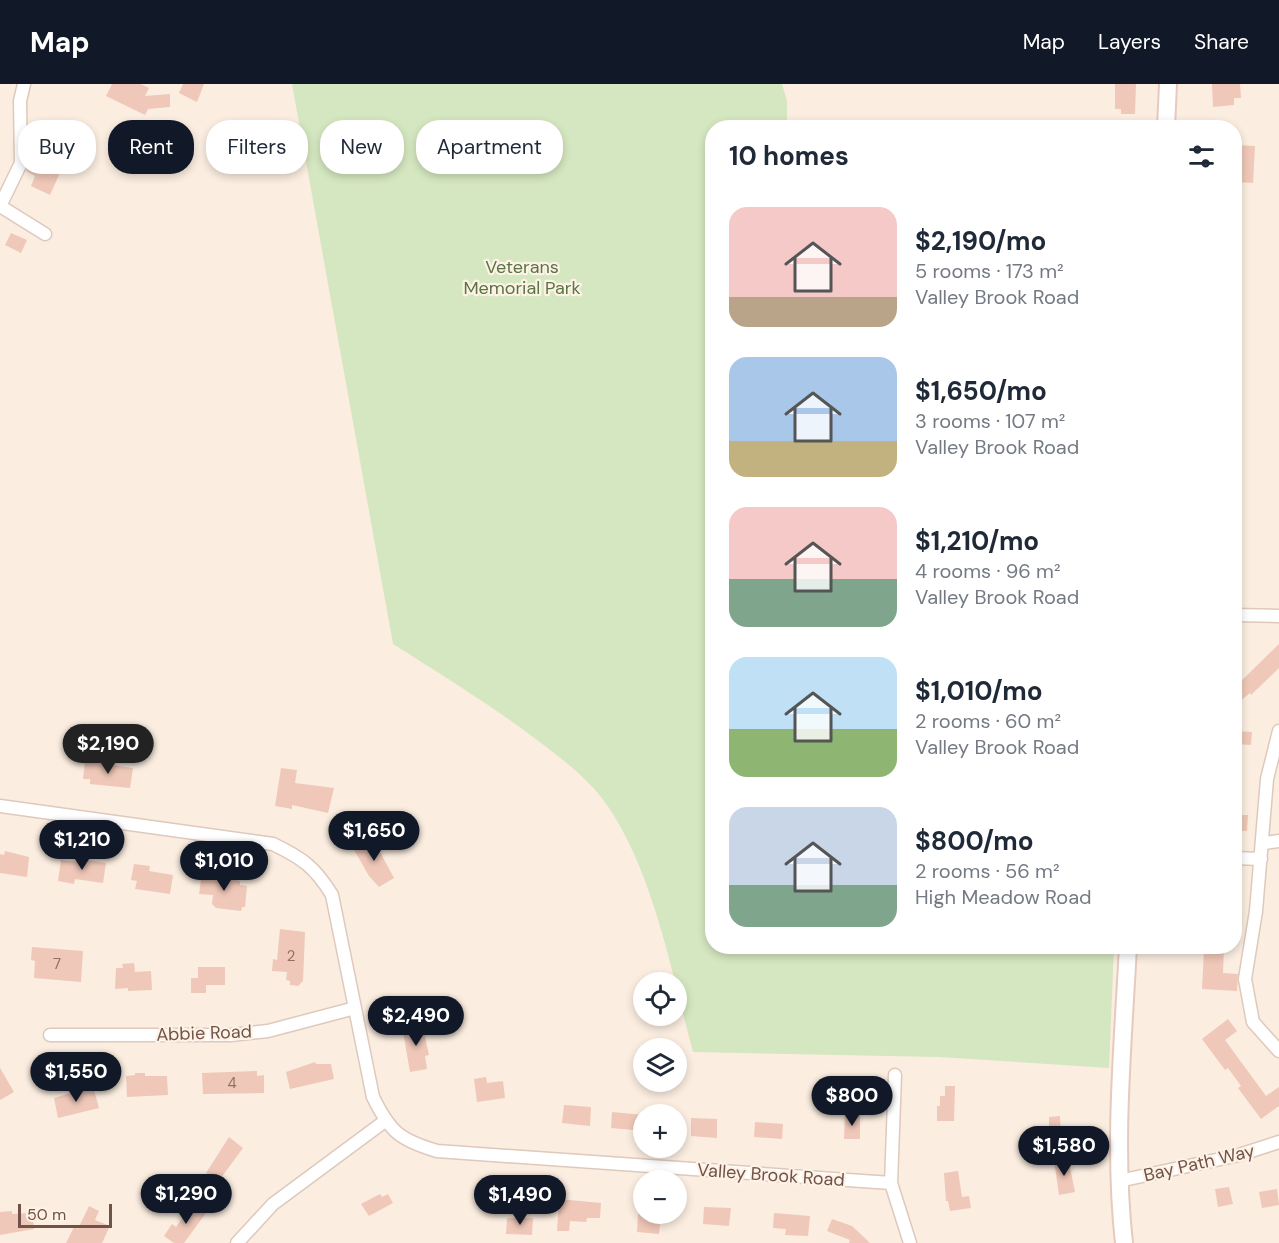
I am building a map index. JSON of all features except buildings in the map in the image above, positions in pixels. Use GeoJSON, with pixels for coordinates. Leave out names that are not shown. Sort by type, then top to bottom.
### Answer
{"type":"FeatureCollection","features":[{"type":"Feature","properties":{"kind":"main road"},"geometry":{"type":"LineString","coordinates":[[1166,120],[1168,84]]}},
{"type":"Feature","properties":{"kind":"main road"},"geometry":{"type":"LineString","coordinates":[[1124,1243],[1119,1181],[1128,954]]}},
{"type":"Feature","properties":{"kind":"street"},"geometry":{"type":"LineString","coordinates":[[24,84],[20,101],[21,163],[0,206],[45,234]]}},
{"type":"Feature","properties":{"kind":"street"},"geometry":{"type":"LineString","coordinates":[[1242,615],[1279,616]]}},
{"type":"Feature","properties":{"kind":"street"},"geometry":{"type":"LineString","coordinates":[[1279,731],[1267,779],[1264,843],[1245,979],[1253,1022],[1279,1051]]}},
{"type":"Feature","properties":{"kind":"street","name":"Valley Brook Road"},"geometry":{"type":"LineString","coordinates":[[0,806],[273,844],[297,855],[319,873],[332,895],[373,1097],[385,1121],[408,1143],[437,1151],[891,1183]]}},
{"type":"Feature","properties":{"kind":"street"},"geometry":{"type":"LineString","coordinates":[[1264,843],[1279,841]]}},
{"type":"Feature","properties":{"kind":"street"},"geometry":{"type":"LineString","coordinates":[[1242,859],[1261,860]]}},
{"type":"Feature","properties":{"kind":"street","name":"Abbie Road"},"geometry":{"type":"LineString","coordinates":[[50,1035],[231,1035],[279,1029],[355,1008]]}},
{"type":"Feature","properties":{"kind":"street"},"geometry":{"type":"LineString","coordinates":[[895,1075],[891,1183],[910,1243]]}},
{"type":"Feature","properties":{"kind":"street"},"geometry":{"type":"LineString","coordinates":[[237,1243],[273,1204],[385,1121]]}},
{"type":"Feature","properties":{"kind":"street","name":"Bay Path Way"},"geometry":{"type":"LineString","coordinates":[[1119,1181],[1239,1155],[1279,1142]]}},
{"type":"Feature","properties":{"kind":"green space","name":"Veterans Memorial Park"},"geometry":{"type":"Polygon","coordinates":[[[292,84],[782,84],[787,101],[787,120],[705,120],[705,954],[1114,954],[1109,1068],[939,1057],[693,1052],[686,1026],[687,972],[673,972],[660,925],[637,861],[607,805],[584,778],[565,762],[484,702],[393,644],[308,173],[308,120],[298,120],[292,84]]]}}]}
